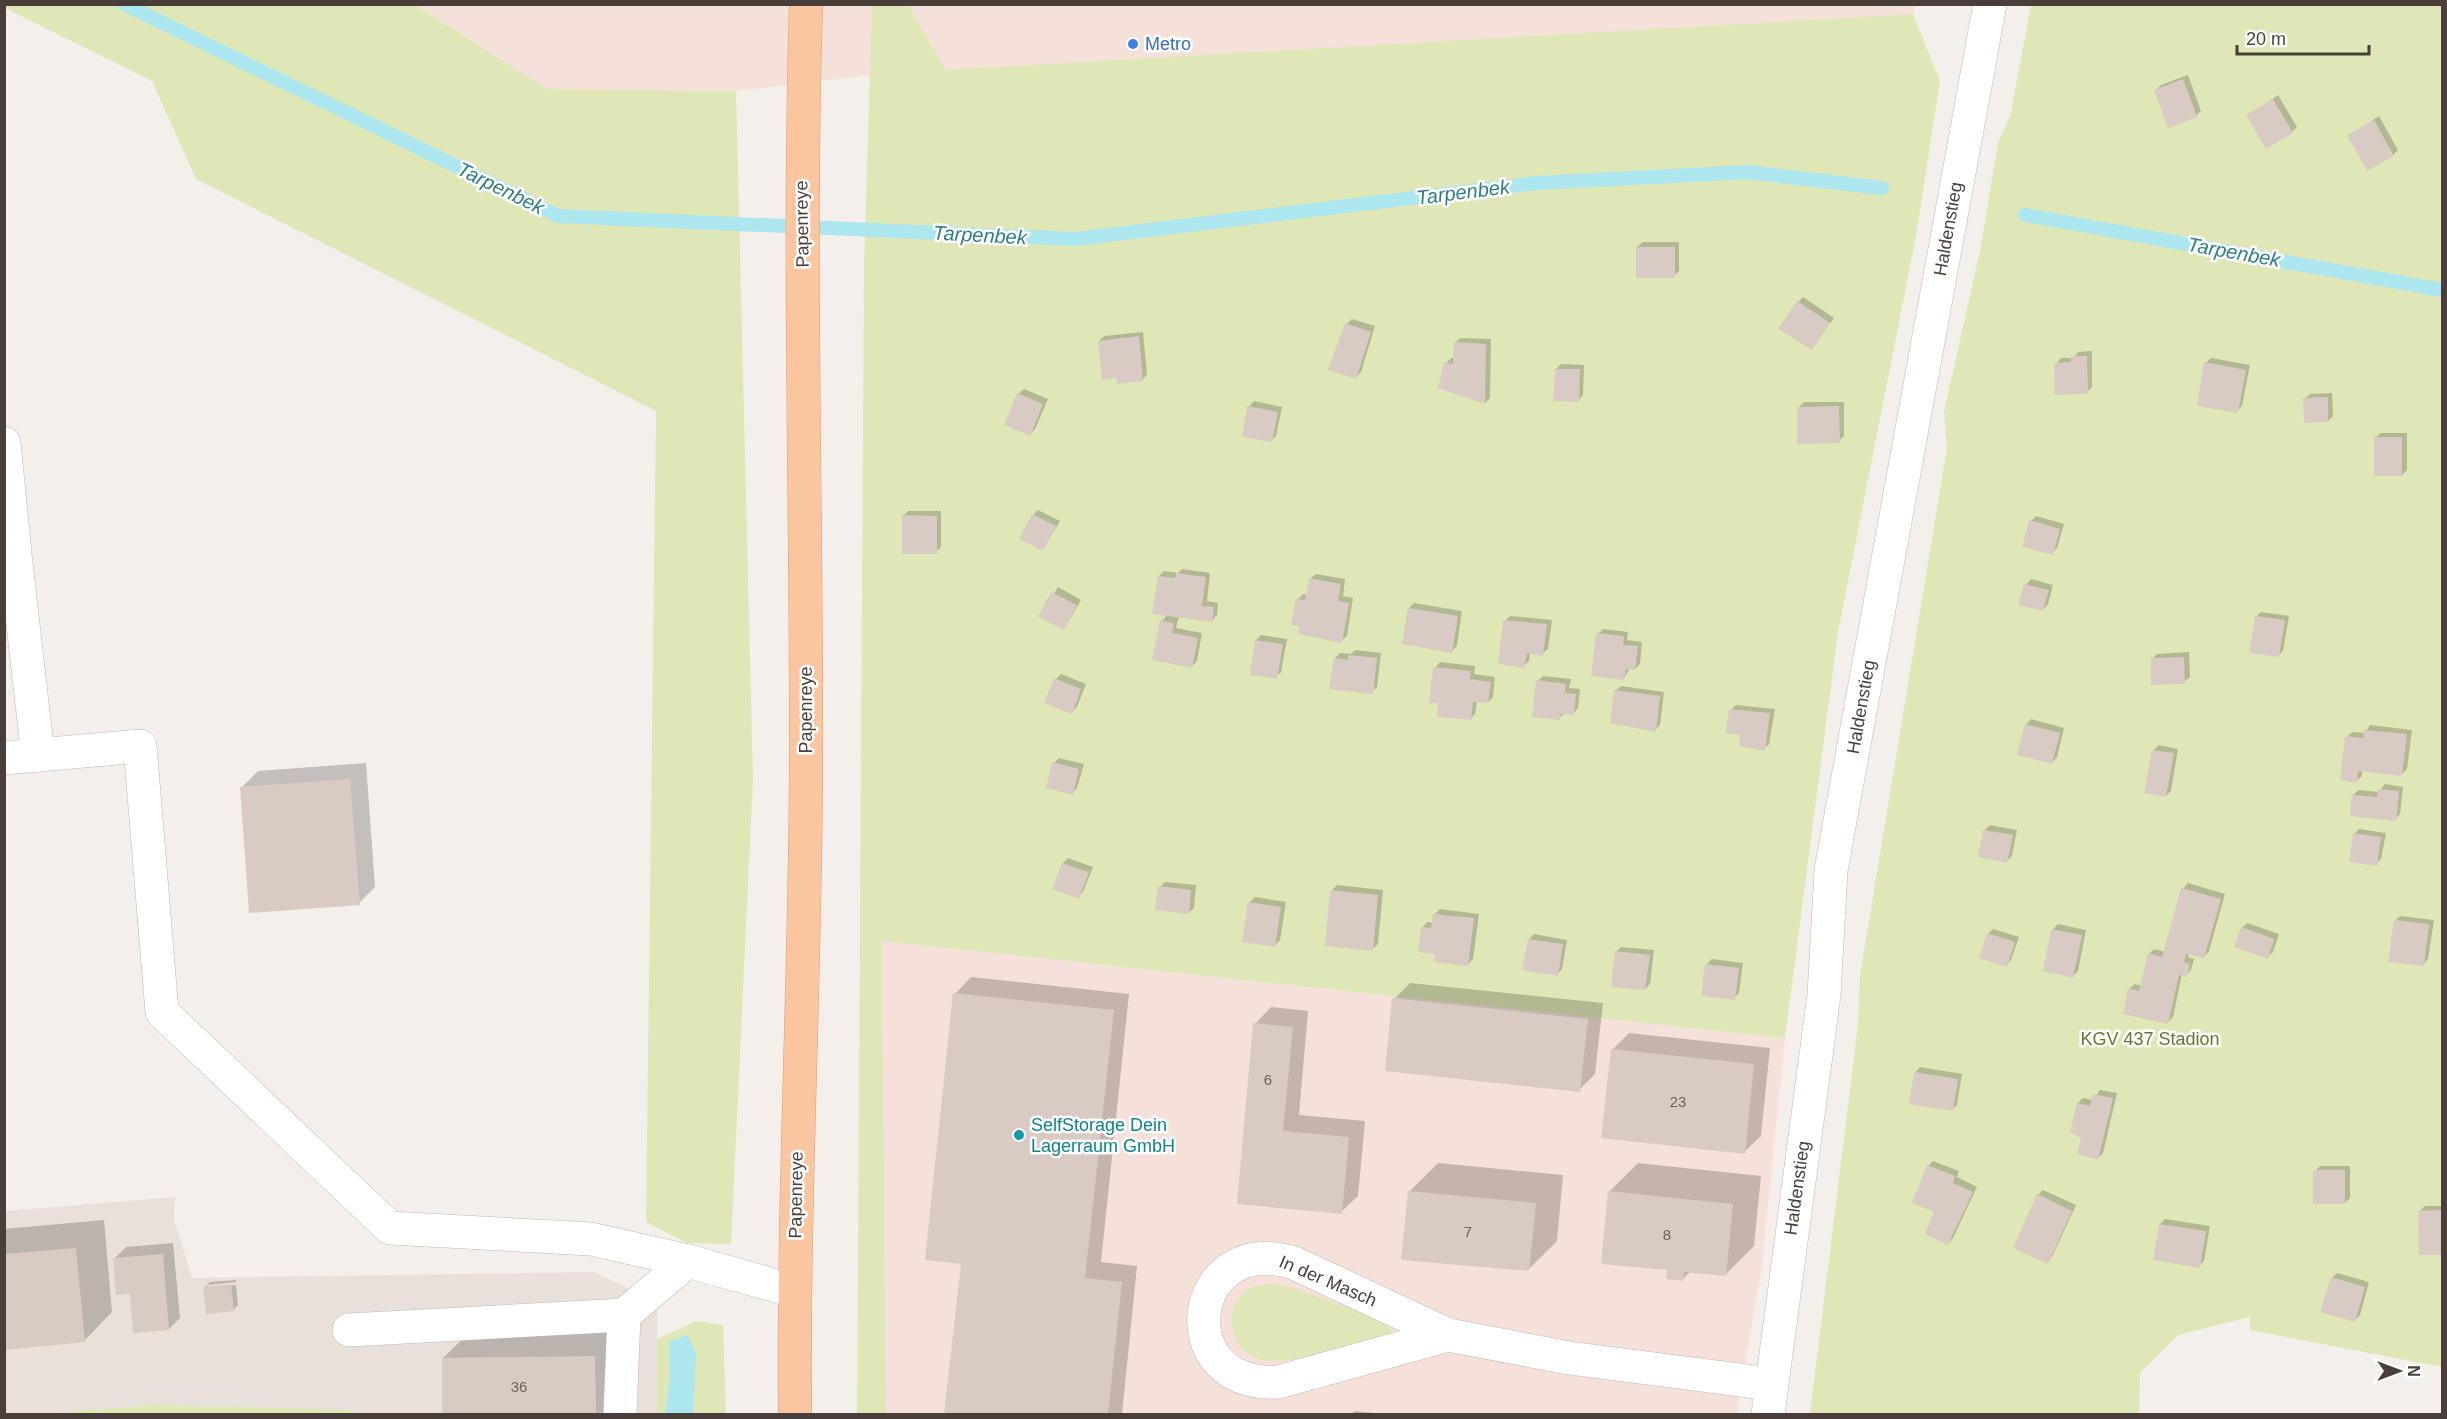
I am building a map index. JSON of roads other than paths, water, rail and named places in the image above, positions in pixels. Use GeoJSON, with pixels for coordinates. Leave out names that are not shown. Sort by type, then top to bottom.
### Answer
{"type":"FeatureCollection","features":[{"type":"Feature","properties":{"kind":"main road","name":"Papenreye"},"geometry":{"type":"LineString","coordinates":[[795,1414],[794,1291],[805,910],[806,543],[801,139],[806,4]]}},
{"type":"Feature","properties":{"kind":"street","name":"Haldenstieg"},"geometry":{"type":"LineString","coordinates":[[1769,1399],[1824,995],[1831,870],[1990,4]]}},
{"type":"Feature","properties":{"kind":"street"},"geometry":{"type":"LineString","coordinates":[[4,443],[10,565],[38,755]]}},
{"type":"Feature","properties":{"kind":"street"},"geometry":{"type":"LineString","coordinates":[[4,758],[140,747],[162,1012],[390,1228],[591,1239],[794,1291]]}},
{"type":"Feature","properties":{"kind":"street","name":"In der Masch"},"geometry":{"type":"LineString","coordinates":[[1448,1335],[1278,1382],[1261,1383],[1244,1380],[1226,1369],[1212,1354],[1204,1334],[1203,1311],[1211,1288],[1223,1274],[1238,1263],[1256,1257],[1275,1257],[1294,1263],[1448,1335],[1769,1399]]}},
{"type":"Feature","properties":{"kind":"street"},"geometry":{"type":"LineString","coordinates":[[349,1330],[624,1315],[688,1262]]}},
{"type":"Feature","properties":{"kind":"street"},"geometry":{"type":"LineString","coordinates":[[620,1414],[624,1315]]}},
{"type":"Feature","properties":{"kind":"water"},"geometry":{"type":"Polygon","coordinates":[[[687,1335],[696,1353],[693,1414],[665,1414],[670,1378],[669,1342],[687,1335]]]}},
{"type":"Feature","properties":{"kind":"waterway","name":"Tarpenbek"},"geometry":{"type":"LineString","coordinates":[[124,4],[558,216],[1075,239],[1536,183],[1748,172],[1882,188]]}},
{"type":"Feature","properties":{"kind":"waterway","name":"Tarpenbek"},"geometry":{"type":"LineString","coordinates":[[2025,215],[2442,290]]}},
{"type":"Feature","properties":{"kind":"place","name":"Metro"},"geometry":{"type":"Point","coordinates":[1133,44]}},
{"type":"Feature","properties":{"kind":"place","name":"SelfStorage Dein Lagerraum GmbH"},"geometry":{"type":"Point","coordinates":[1019,1135]}},
{"type":"Feature","properties":{"kind":"park label","name":"KGV 437 Stadion"},"geometry":{"type":"Point","coordinates":[2150,1039]}}]}
